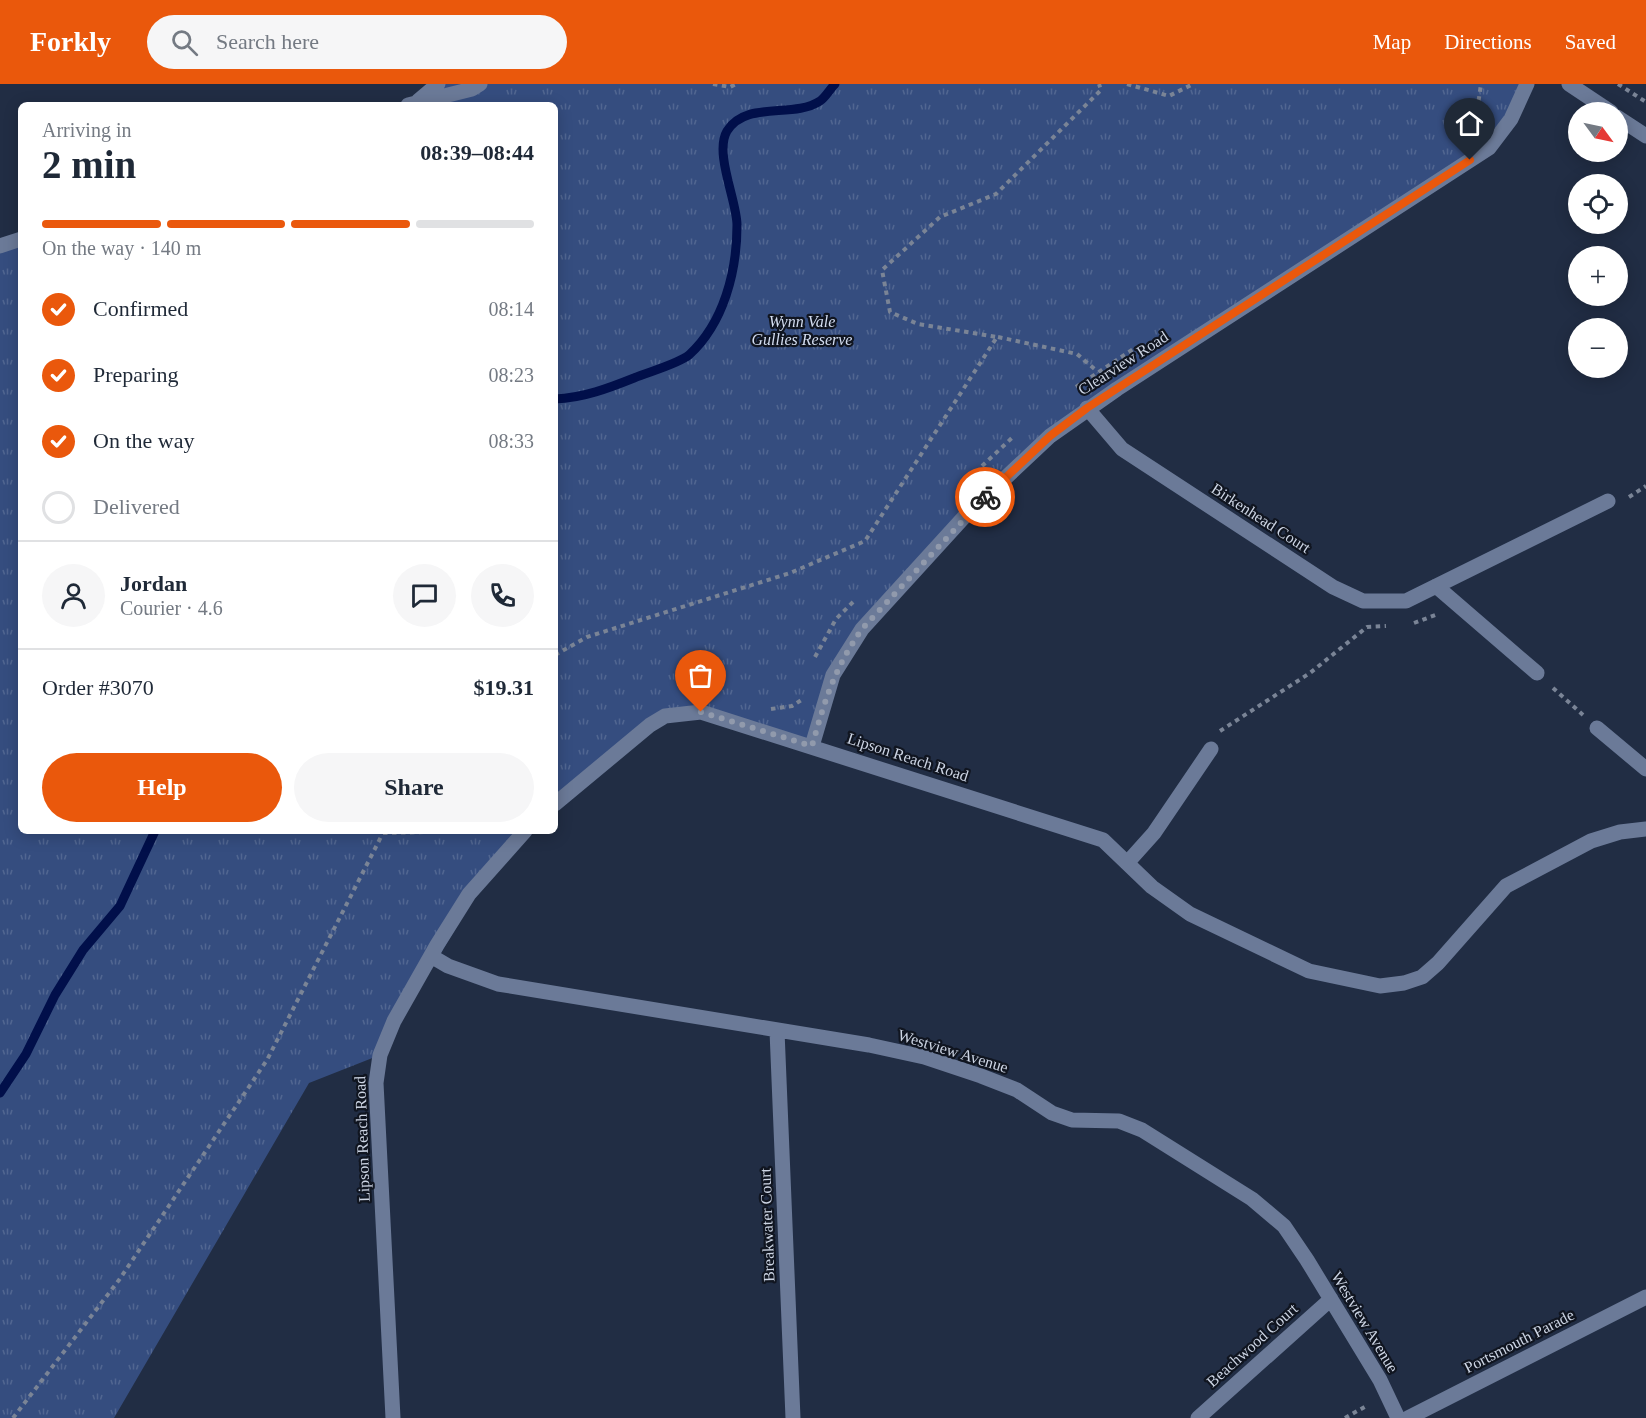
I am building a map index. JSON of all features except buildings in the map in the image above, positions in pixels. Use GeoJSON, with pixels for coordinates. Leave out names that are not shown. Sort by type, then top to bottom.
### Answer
{"type":"FeatureCollection","features":[{"type":"Feature","properties":{"kind":"street"},"geometry":{"type":"LineString","coordinates":[[415,102],[438,84]]}},
{"type":"Feature","properties":{"kind":"street"},"geometry":{"type":"LineString","coordinates":[[420,102],[472,89],[480,84]]}},
{"type":"Feature","properties":{"kind":"street","name":"Clearview Road"},"geometry":{"type":"LineString","coordinates":[[812,746],[833,675],[862,629],[965,516],[1050,436],[1117,388],[1489,148],[1511,119],[1527,84]]}},
{"type":"Feature","properties":{"kind":"street"},"geometry":{"type":"LineString","coordinates":[[1569,84],[1596,102]]}},
{"type":"Feature","properties":{"kind":"street"},"geometry":{"type":"LineString","coordinates":[[1628,124],[1646,136]]}},
{"type":"Feature","properties":{"kind":"street"},"geometry":{"type":"LineString","coordinates":[[0,246],[18,240]]}},
{"type":"Feature","properties":{"kind":"street","name":"Birkenhead Court"},"geometry":{"type":"LineString","coordinates":[[1087,408],[1122,449],[1333,588],[1363,601],[1406,601],[1608,501]]}},
{"type":"Feature","properties":{"kind":"street"},"geometry":{"type":"LineString","coordinates":[[1436,586],[1537,673]]}},
{"type":"Feature","properties":{"kind":"street","name":"Lipson Reach Road"},"geometry":{"type":"LineString","coordinates":[[558,801],[626,742],[665,716],[701,712],[1103,840],[1152,886],[1190,914],[1309,971],[1380,986],[1404,983],[1422,977],[1438,963],[1506,886],[1591,841],[1620,832],[1646,829]]}},
{"type":"Feature","properties":{"kind":"street"},"geometry":{"type":"LineString","coordinates":[[1598,728],[1646,770]]}},
{"type":"Feature","properties":{"kind":"street"},"geometry":{"type":"LineString","coordinates":[[1128,862],[1154,833],[1211,749]]}},
{"type":"Feature","properties":{"kind":"street","name":"Lipson Reach Road"},"geometry":{"type":"LineString","coordinates":[[393,1418],[376,1083],[380,1054],[394,1021],[469,894],[522,834]]}},
{"type":"Feature","properties":{"kind":"street","name":"Westview Avenue"},"geometry":{"type":"LineString","coordinates":[[431,956],[448,966],[498,984],[869,1045],[924,1057],[1017,1090],[1052,1113],[1072,1120],[1119,1121],[1142,1130],[1252,1199],[1284,1226],[1380,1380],[1398,1418]]}},
{"type":"Feature","properties":{"kind":"street","name":"Breakwater Court"},"geometry":{"type":"LineString","coordinates":[[777,1031],[793,1418]]}},
{"type":"Feature","properties":{"kind":"street","name":"Portsmouth Parade"},"geometry":{"type":"LineString","coordinates":[[1408,1418],[1646,1297]]}},
{"type":"Feature","properties":{"kind":"street","name":"Beachwood Court"},"geometry":{"type":"LineString","coordinates":[[1198,1418],[1331,1299]]}},
{"type":"Feature","properties":{"kind":"path"},"geometry":{"type":"LineString","coordinates":[[713,84],[730,87],[736,84]]}},
{"type":"Feature","properties":{"kind":"path"},"geometry":{"type":"LineString","coordinates":[[1099,84],[1101,90],[996,194],[940,217],[882,270],[890,312],[918,324],[998,337],[1077,354],[1117,388]]}},
{"type":"Feature","properties":{"kind":"path"},"geometry":{"type":"LineString","coordinates":[[1127,84],[1169,96],[1193,84]]}},
{"type":"Feature","properties":{"kind":"path"},"geometry":{"type":"LineString","coordinates":[[1618,84],[1646,102]]}},
{"type":"Feature","properties":{"kind":"path"},"geometry":{"type":"LineString","coordinates":[[558,653],[586,638],[790,573],[865,540],[998,337]]}},
{"type":"Feature","properties":{"kind":"path"},"geometry":{"type":"LineString","coordinates":[[1409,623],[1419,622],[1442,613]]}},
{"type":"Feature","properties":{"kind":"path"},"geometry":{"type":"LineString","coordinates":[[1218,732],[1310,673],[1367,627],[1388,625]]}},
{"type":"Feature","properties":{"kind":"path"},"geometry":{"type":"LineString","coordinates":[[1537,673],[1598,728]]}},
{"type":"Feature","properties":{"kind":"path"},"geometry":{"type":"LineString","coordinates":[[13,1418],[119,1280],[267,1060],[383,834]]}},
{"type":"Feature","properties":{"kind":"green space","name":"Wynn Vale Gullies Reserve"},"geometry":{"type":"Polygon","coordinates":[[[438,84],[1527,84],[1500,136],[1050,436],[845,653],[812,746],[724,718],[665,716],[558,802],[558,102],[412,102],[438,84]]]}},
{"type":"Feature","properties":{"kind":"green space"},"geometry":{"type":"Polygon","coordinates":[[[18,240],[18,834],[522,834],[494,864],[380,1055],[309,1083],[114,1418],[0,1418],[0,246],[18,240]]]}},
{"type":"Feature","properties":{"kind":"waterway"},"geometry":{"type":"LineString","coordinates":[[558,399],[596,392],[670,365],[689,355],[701,342],[720,312],[734,260],[736,215],[723,152],[727,131],[735,122],[746,116],[809,106],[822,100],[835,84]]}},
{"type":"Feature","properties":{"kind":"waterway"},"geometry":{"type":"LineString","coordinates":[[0,1093],[26,1054],[55,995],[83,950],[120,906],[154,834]]}},
{"type":"Feature","properties":{"kind":"way so far"},"geometry":{"type":"LineString","coordinates":[[701,712],[812,746],[833,675],[845,653],[862,629],[985,497]]}},
{"type":"Feature","properties":{"kind":"route"},"geometry":{"type":"LineString","coordinates":[[985,497],[1050,436],[1087,408],[1470,160]]}}]}
